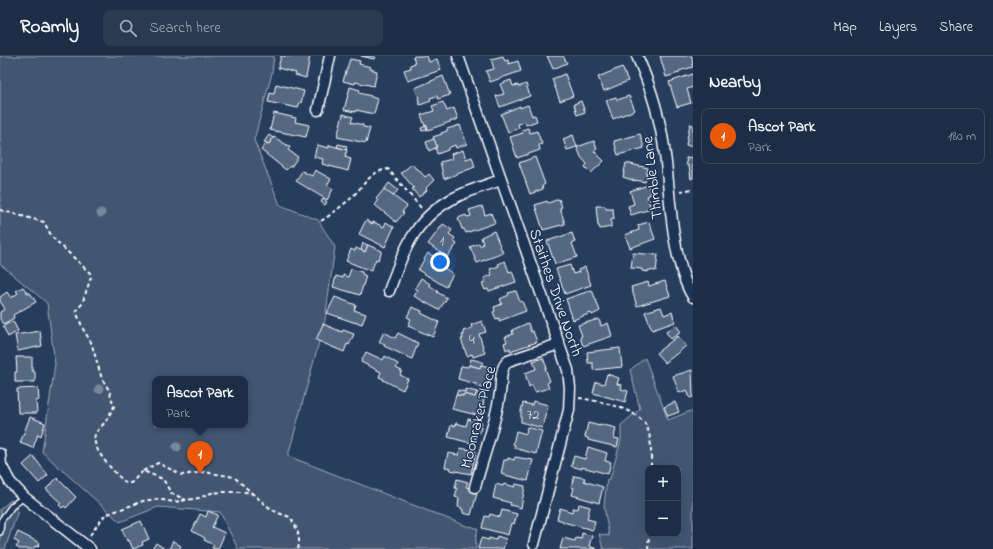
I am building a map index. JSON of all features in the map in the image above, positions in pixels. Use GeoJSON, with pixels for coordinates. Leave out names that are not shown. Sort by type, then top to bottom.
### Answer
{"type":"FeatureCollection","features":[{"type":"Feature","properties":{"kind":"street"},"geometry":{"type":"LineString","coordinates":[[318,110],[330,56]]}},
{"type":"Feature","properties":{"kind":"street","name":"Staithes Drive North"},"geometry":{"type":"LineString","coordinates":[[458,56],[568,370],[570,396],[566,426],[534,546]]}},
{"type":"Feature","properties":{"kind":"street","name":"Thimble Lane"},"geometry":{"type":"LineString","coordinates":[[637,56],[649,87],[662,136],[675,242],[682,271],[693,297]]}},
{"type":"Feature","properties":{"kind":"street"},"geometry":{"type":"LineString","coordinates":[[389,291],[407,244],[416,229],[428,216],[458,196],[501,180]]}},
{"type":"Feature","properties":{"kind":"street","name":"Moonraker Place"},"geometry":{"type":"LineString","coordinates":[[475,487],[499,399],[503,366],[508,361],[560,344]]}},
{"type":"Feature","properties":{"kind":"street"},"geometry":{"type":"LineString","coordinates":[[0,454],[1,465],[10,482],[24,496],[87,547]]}},
{"type":"Feature","properties":{"kind":"lane"},"geometry":{"type":"LineString","coordinates":[[0,532],[1,521],[12,506],[24,496]]}},
{"type":"Feature","properties":{"kind":"path"},"geometry":{"type":"LineString","coordinates":[[321,221],[349,200],[372,175],[381,170],[388,169],[428,216]]}},
{"type":"Feature","properties":{"kind":"path"},"geometry":{"type":"LineString","coordinates":[[0,210],[44,222],[52,237],[90,272],[91,277],[82,304],[76,311],[83,329],[91,342],[102,379],[109,390],[114,407],[107,420],[94,437],[96,445],[104,460],[126,483],[131,483],[143,471],[158,463],[182,474],[205,472],[234,477],[271,509],[290,517],[299,534],[300,541],[298,549]]}},
{"type":"Feature","properties":{"kind":"path"},"geometry":{"type":"LineString","coordinates":[[570,396],[622,408],[635,415],[646,427],[650,440],[651,465]]}},
{"type":"Feature","properties":{"kind":"path"},"geometry":{"type":"LineString","coordinates":[[143,471],[163,479],[171,493],[186,500]]}},
{"type":"Feature","properties":{"kind":"path"},"geometry":{"type":"LineString","coordinates":[[87,547],[105,515],[143,501],[157,499],[174,502],[222,492],[246,492],[253,494]]}},
{"type":"Feature","properties":{"kind":"path"},"geometry":{"type":"LineString","coordinates":[[648,549],[649,537]]}},
{"type":"Feature","properties":{"kind":"shaded area"},"geometry":{"type":"Polygon","coordinates":[[[0,56],[274,56],[272,73],[254,140],[280,205],[318,220],[335,247],[325,320],[288,456],[469,527],[471,526],[478,529],[476,536],[476,549],[238,549],[220,512],[158,507],[120,522],[42,452],[55,364],[47,303],[0,264],[0,56]]]}},
{"type":"Feature","properties":{"kind":"shaded area"},"geometry":{"type":"Polygon","coordinates":[[[645,358],[668,420],[693,410],[693,549],[603,549],[599,534],[609,536],[604,506],[607,479],[610,479],[621,440],[621,425],[640,409],[630,370],[645,358]]]}},
{"type":"Feature","properties":{"kind":"shaded area"},"geometry":{"type":"Polygon","coordinates":[[[11,500],[18,511],[5,549],[0,549],[0,509],[11,500]]]}},
{"type":"Feature","properties":{"kind":"building"},"geometry":{"type":"Polygon","coordinates":[[[281,56],[310,56],[306,78],[295,75],[296,73],[278,68],[281,56]]]}},
{"type":"Feature","properties":{"kind":"building"},"geometry":{"type":"Polygon","coordinates":[[[361,56],[375,56],[374,59],[361,56]]]}},
{"type":"Feature","properties":{"kind":"building"},"geometry":{"type":"Polygon","coordinates":[[[427,56],[429,62],[437,59],[441,70],[408,81],[404,70],[411,68],[410,65],[415,63],[413,57],[427,56]]]}},
{"type":"Feature","properties":{"kind":"building"},"geometry":{"type":"Polygon","coordinates":[[[503,56],[505,61],[508,60],[509,64],[518,61],[521,71],[490,82],[486,71],[494,69],[491,59],[503,56]]]}},
{"type":"Feature","properties":{"kind":"building"},"geometry":{"type":"Polygon","coordinates":[[[547,56],[563,56],[567,63],[553,69],[547,56]]]}},
{"type":"Feature","properties":{"kind":"building"},"geometry":{"type":"Polygon","coordinates":[[[660,56],[692,56],[693,67],[666,77],[660,56]]]}},
{"type":"Feature","properties":{"kind":"building"},"geometry":{"type":"Polygon","coordinates":[[[350,59],[360,61],[359,64],[371,67],[370,69],[377,71],[374,86],[343,81],[350,59]]]}},
{"type":"Feature","properties":{"kind":"building"},"geometry":{"type":"Polygon","coordinates":[[[622,67],[628,81],[604,91],[598,77],[622,67]]]}},
{"type":"Feature","properties":{"kind":"building"},"geometry":{"type":"Polygon","coordinates":[[[565,74],[573,96],[560,101],[552,79],[565,74]]]}},
{"type":"Feature","properties":{"kind":"building"},"geometry":{"type":"Polygon","coordinates":[[[693,74],[693,87],[687,89],[691,103],[677,107],[669,82],[693,74]]]}},
{"type":"Feature","properties":{"kind":"building"},"geometry":{"type":"Polygon","coordinates":[[[443,76],[450,95],[438,99],[437,96],[430,98],[431,101],[420,105],[415,88],[443,76]]]}},
{"type":"Feature","properties":{"kind":"building"},"geometry":{"type":"Polygon","coordinates":[[[511,80],[513,86],[518,85],[518,87],[526,84],[530,96],[500,107],[496,96],[504,94],[500,84],[511,80]]]}},
{"type":"Feature","properties":{"kind":"building"},"geometry":{"type":"Polygon","coordinates":[[[276,84],[304,91],[298,108],[268,102],[270,93],[274,94],[276,84]]]}},
{"type":"Feature","properties":{"kind":"building"},"geometry":{"type":"Polygon","coordinates":[[[350,87],[360,90],[359,93],[378,99],[374,114],[356,110],[356,112],[344,110],[350,87]]]}},
{"type":"Feature","properties":{"kind":"building"},"geometry":{"type":"Polygon","coordinates":[[[629,96],[635,110],[613,119],[606,100],[616,97],[617,100],[629,96]]]}},
{"type":"Feature","properties":{"kind":"building"},"geometry":{"type":"Polygon","coordinates":[[[581,101],[585,112],[577,115],[574,104],[581,101]]]}},
{"type":"Feature","properties":{"kind":"building"},"geometry":{"type":"Polygon","coordinates":[[[443,102],[447,111],[454,108],[458,119],[428,130],[427,125],[425,126],[421,115],[434,111],[432,106],[443,102]]]}},
{"type":"Feature","properties":{"kind":"building"},"geometry":{"type":"Polygon","coordinates":[[[528,105],[532,116],[535,115],[537,121],[526,125],[525,122],[518,124],[519,128],[508,132],[501,114],[520,106],[520,108],[528,105]]]}},
{"type":"Feature","properties":{"kind":"building"},"geometry":{"type":"Polygon","coordinates":[[[274,113],[296,118],[295,122],[309,125],[306,137],[270,130],[274,113]]]}},
{"type":"Feature","properties":{"kind":"building"},"geometry":{"type":"Polygon","coordinates":[[[343,114],[353,117],[351,122],[370,128],[366,143],[337,137],[343,114]]]}},
{"type":"Feature","properties":{"kind":"building"},"geometry":{"type":"Polygon","coordinates":[[[690,124],[693,125],[693,147],[686,145],[690,124]]]}},
{"type":"Feature","properties":{"kind":"building"},"geometry":{"type":"Polygon","coordinates":[[[460,125],[467,144],[456,148],[455,145],[448,148],[448,150],[437,154],[433,137],[442,134],[441,133],[447,131],[447,129],[460,125]]]}},
{"type":"Feature","properties":{"kind":"building"},"geometry":{"type":"Polygon","coordinates":[[[426,126],[427,130],[422,131],[421,128],[426,126]]]}},
{"type":"Feature","properties":{"kind":"building"},"geometry":{"type":"Polygon","coordinates":[[[528,128],[530,133],[537,131],[542,144],[539,145],[540,150],[517,158],[510,137],[523,133],[522,130],[528,128]]]}},
{"type":"Feature","properties":{"kind":"building"},"geometry":{"type":"Polygon","coordinates":[[[640,134],[644,148],[618,155],[614,141],[640,134]]]}},
{"type":"Feature","properties":{"kind":"building"},"geometry":{"type":"Polygon","coordinates":[[[269,135],[273,138],[269,144],[264,142],[269,135]]]}},
{"type":"Feature","properties":{"kind":"building"},"geometry":{"type":"Polygon","coordinates":[[[573,135],[577,147],[567,150],[563,139],[573,135]]]}},
{"type":"Feature","properties":{"kind":"building"},"geometry":{"type":"Polygon","coordinates":[[[274,137],[290,147],[288,150],[298,157],[291,167],[290,166],[286,170],[261,150],[267,143],[269,144],[274,137]]]}},
{"type":"Feature","properties":{"kind":"building"},"geometry":{"type":"Polygon","coordinates":[[[434,139],[437,147],[429,151],[426,142],[434,139]]]}},
{"type":"Feature","properties":{"kind":"building"},"geometry":{"type":"Polygon","coordinates":[[[594,141],[597,149],[594,151],[604,161],[591,173],[585,167],[587,164],[581,157],[577,147],[594,141]]]}},
{"type":"Feature","properties":{"kind":"building"},"geometry":{"type":"Polygon","coordinates":[[[338,144],[347,146],[346,150],[337,147],[338,144]]]}},
{"type":"Feature","properties":{"kind":"building"},"geometry":{"type":"Polygon","coordinates":[[[317,145],[329,148],[329,145],[347,150],[345,157],[351,159],[348,171],[322,164],[323,159],[314,157],[317,145]]]}},
{"type":"Feature","properties":{"kind":"building"},"geometry":{"type":"Polygon","coordinates":[[[463,150],[466,159],[472,157],[475,167],[444,179],[440,162],[452,159],[451,154],[463,150]]]}},
{"type":"Feature","properties":{"kind":"building"},"geometry":{"type":"Polygon","coordinates":[[[535,157],[545,184],[542,186],[543,189],[530,194],[519,163],[535,157]]]}},
{"type":"Feature","properties":{"kind":"building"},"geometry":{"type":"Polygon","coordinates":[[[693,157],[693,178],[691,179],[686,158],[693,157]]]}},
{"type":"Feature","properties":{"kind":"building"},"geometry":{"type":"Polygon","coordinates":[[[626,163],[648,168],[645,182],[635,181],[623,177],[626,163]]]}},
{"type":"Feature","properties":{"kind":"building"},"geometry":{"type":"Polygon","coordinates":[[[412,164],[425,177],[429,174],[434,180],[426,188],[427,190],[419,197],[412,189],[414,188],[401,173],[412,164]]]}},
{"type":"Feature","properties":{"kind":"building"},"geometry":{"type":"Polygon","coordinates":[[[315,170],[331,179],[327,185],[333,189],[327,200],[296,181],[302,171],[312,176],[315,170]]]}},
{"type":"Feature","properties":{"kind":"building"},"geometry":{"type":"Polygon","coordinates":[[[389,183],[398,190],[393,196],[384,190],[389,183]]]}},
{"type":"Feature","properties":{"kind":"building"},"geometry":{"type":"Polygon","coordinates":[[[648,185],[651,194],[647,196],[651,209],[631,215],[628,206],[634,204],[630,191],[648,185]]]}},
{"type":"Feature","properties":{"kind":"building"},"geometry":{"type":"Polygon","coordinates":[[[384,189],[407,206],[402,212],[404,213],[396,222],[375,205],[378,201],[376,199],[384,189]]]}},
{"type":"Feature","properties":{"kind":"building"},"geometry":{"type":"Polygon","coordinates":[[[323,199],[327,202],[325,205],[321,202],[323,199]]]}},
{"type":"Feature","properties":{"kind":"building"},"geometry":{"type":"Polygon","coordinates":[[[559,199],[565,224],[543,230],[535,205],[547,201],[548,203],[559,199]]]}},
{"type":"Feature","properties":{"kind":"building"},"geometry":{"type":"Polygon","coordinates":[[[482,206],[485,215],[491,213],[495,223],[466,233],[464,229],[462,229],[458,218],[466,215],[467,217],[471,216],[469,210],[482,206]]]}},
{"type":"Feature","properties":{"kind":"building"},"geometry":{"type":"Polygon","coordinates":[[[596,206],[605,206],[606,209],[613,209],[614,219],[611,220],[611,227],[600,229],[598,226],[596,206]]]}},
{"type":"Feature","properties":{"kind":"building"},"geometry":{"type":"Polygon","coordinates":[[[366,220],[372,224],[373,222],[384,227],[386,222],[394,227],[385,247],[359,234],[366,220]]]}},
{"type":"Feature","properties":{"kind":"building"},"geometry":{"type":"Polygon","coordinates":[[[649,222],[655,239],[630,248],[625,235],[639,230],[638,225],[649,222]]]}},
{"type":"Feature","properties":{"kind":"building"},"geometry":{"type":"Polygon","coordinates":[[[443,224],[452,230],[449,234],[455,238],[453,241],[457,244],[447,257],[428,244],[443,224]]]}},
{"type":"Feature","properties":{"kind":"building"},"geometry":{"type":"Polygon","coordinates":[[[494,231],[503,253],[477,263],[470,247],[479,243],[480,246],[483,244],[481,237],[494,231]]]}},
{"type":"Feature","properties":{"kind":"building"},"geometry":{"type":"Polygon","coordinates":[[[572,233],[575,242],[572,243],[577,257],[555,264],[547,241],[572,233]]]}},
{"type":"Feature","properties":{"kind":"building"},"geometry":{"type":"Polygon","coordinates":[[[363,243],[368,245],[365,252],[361,250],[363,243]]]}},
{"type":"Feature","properties":{"kind":"building"},"geometry":{"type":"Polygon","coordinates":[[[368,245],[382,251],[378,260],[376,259],[371,271],[346,261],[351,249],[355,251],[356,248],[365,252],[368,245]]]}},
{"type":"Feature","properties":{"kind":"building"},"geometry":{"type":"Polygon","coordinates":[[[428,253],[438,259],[436,262],[453,274],[446,287],[418,270],[428,253]]]}},
{"type":"Feature","properties":{"kind":"building"},"geometry":{"type":"Polygon","coordinates":[[[633,253],[658,255],[656,271],[648,270],[648,272],[642,271],[642,269],[631,268],[633,253]]]}},
{"type":"Feature","properties":{"kind":"building"},"geometry":{"type":"Polygon","coordinates":[[[505,261],[509,272],[512,271],[516,282],[489,291],[488,289],[485,290],[482,283],[485,282],[484,278],[492,275],[490,269],[499,266],[498,264],[505,261]]]}},
{"type":"Feature","properties":{"kind":"building"},"geometry":{"type":"Polygon","coordinates":[[[570,265],[573,274],[579,272],[578,270],[585,267],[591,285],[565,294],[556,269],[570,265]]]}},
{"type":"Feature","properties":{"kind":"building"},"geometry":{"type":"Polygon","coordinates":[[[351,269],[362,272],[362,274],[366,276],[360,295],[333,287],[336,276],[343,278],[343,275],[348,277],[351,269]]]}},
{"type":"Feature","properties":{"kind":"building"},"geometry":{"type":"Polygon","coordinates":[[[421,278],[438,291],[437,292],[447,298],[439,310],[414,296],[418,290],[415,288],[421,278]]]}},
{"type":"Feature","properties":{"kind":"building"},"geometry":{"type":"Polygon","coordinates":[[[665,281],[670,296],[637,306],[631,287],[648,282],[649,286],[665,281]]]}},
{"type":"Feature","properties":{"kind":"building"},"geometry":{"type":"Polygon","coordinates":[[[23,287],[28,294],[30,293],[36,302],[13,315],[14,318],[3,324],[0,319],[0,312],[5,309],[0,301],[0,297],[7,292],[11,298],[18,293],[16,291],[23,287]]]}},
{"type":"Feature","properties":{"kind":"building"},"geometry":{"type":"Polygon","coordinates":[[[592,290],[600,311],[592,315],[591,313],[573,320],[566,299],[592,290]]]}},
{"type":"Feature","properties":{"kind":"building"},"geometry":{"type":"Polygon","coordinates":[[[516,291],[520,302],[522,301],[526,311],[499,321],[499,318],[496,319],[493,312],[495,311],[494,307],[502,304],[500,299],[509,295],[508,293],[516,291]]]}},
{"type":"Feature","properties":{"kind":"building"},"geometry":{"type":"Polygon","coordinates":[[[335,297],[356,305],[354,310],[366,314],[362,324],[327,313],[335,297]]]}},
{"type":"Feature","properties":{"kind":"building"},"geometry":{"type":"Polygon","coordinates":[[[412,307],[422,311],[421,313],[439,322],[433,337],[408,326],[411,319],[407,317],[412,307]]]}},
{"type":"Feature","properties":{"kind":"building"},"geometry":{"type":"Polygon","coordinates":[[[661,307],[664,315],[672,312],[675,322],[652,330],[645,312],[661,307]]]}},
{"type":"Feature","properties":{"kind":"building"},"geometry":{"type":"Polygon","coordinates":[[[599,319],[601,326],[608,323],[612,336],[583,346],[580,337],[582,336],[578,325],[599,319]]]}},
{"type":"Feature","properties":{"kind":"building"},"geometry":{"type":"Polygon","coordinates":[[[13,321],[18,331],[8,337],[3,326],[13,321]]]}},
{"type":"Feature","properties":{"kind":"building"},"geometry":{"type":"Polygon","coordinates":[[[482,321],[486,332],[479,334],[485,353],[473,357],[472,354],[467,356],[461,339],[463,339],[462,335],[464,335],[463,331],[472,328],[471,325],[482,321]]]}},
{"type":"Feature","properties":{"kind":"building"},"geometry":{"type":"Polygon","coordinates":[[[528,323],[537,342],[510,351],[510,348],[506,350],[504,343],[507,342],[505,337],[513,334],[512,330],[528,323]]]}},
{"type":"Feature","properties":{"kind":"building"},"geometry":{"type":"Polygon","coordinates":[[[323,324],[342,332],[343,330],[354,334],[349,345],[347,344],[344,352],[316,340],[323,324]]]}},
{"type":"Feature","properties":{"kind":"building"},"geometry":{"type":"Polygon","coordinates":[[[676,325],[681,332],[671,339],[666,332],[676,325]]]}},
{"type":"Feature","properties":{"kind":"building"},"geometry":{"type":"Polygon","coordinates":[[[40,331],[42,346],[18,351],[15,335],[40,331]]]}},
{"type":"Feature","properties":{"kind":"building"},"geometry":{"type":"Polygon","coordinates":[[[384,332],[395,338],[398,333],[418,343],[412,359],[384,346],[385,344],[379,342],[384,332]]]}},
{"type":"Feature","properties":{"kind":"building"},"geometry":{"type":"Polygon","coordinates":[[[678,336],[686,346],[665,363],[656,353],[678,336]]]}},
{"type":"Feature","properties":{"kind":"building"},"geometry":{"type":"Polygon","coordinates":[[[620,348],[622,367],[593,370],[593,363],[588,363],[587,352],[620,348]]]}},
{"type":"Feature","properties":{"kind":"building"},"geometry":{"type":"Polygon","coordinates":[[[366,352],[383,360],[385,356],[398,364],[396,368],[402,371],[400,375],[408,379],[403,390],[379,377],[381,372],[361,362],[366,352]]]}},
{"type":"Feature","properties":{"kind":"building"},"geometry":{"type":"Polygon","coordinates":[[[16,357],[32,357],[32,371],[35,371],[35,382],[15,382],[15,372],[17,372],[16,357]]]}},
{"type":"Feature","properties":{"kind":"building"},"geometry":{"type":"Polygon","coordinates":[[[543,358],[550,381],[547,383],[549,388],[535,392],[532,385],[529,387],[525,373],[536,369],[533,361],[543,358]]]}},
{"type":"Feature","properties":{"kind":"building"},"geometry":{"type":"Polygon","coordinates":[[[471,359],[483,362],[480,368],[469,365],[471,359]]]}},
{"type":"Feature","properties":{"kind":"building"},"geometry":{"type":"Polygon","coordinates":[[[469,365],[480,368],[481,365],[490,367],[486,389],[476,386],[476,384],[458,379],[461,366],[468,367],[469,365]]]}},
{"type":"Feature","properties":{"kind":"building"},"geometry":{"type":"Polygon","coordinates":[[[692,370],[693,397],[690,398],[687,390],[679,393],[673,376],[692,370]]]}},
{"type":"Feature","properties":{"kind":"building"},"geometry":{"type":"Polygon","coordinates":[[[607,374],[619,378],[617,384],[622,385],[621,389],[628,391],[625,402],[593,393],[596,382],[604,384],[607,374]]]}},
{"type":"Feature","properties":{"kind":"building"},"geometry":{"type":"Polygon","coordinates":[[[38,388],[39,400],[36,401],[37,413],[18,413],[17,389],[38,388]]]}},
{"type":"Feature","properties":{"kind":"building"},"geometry":{"type":"Polygon","coordinates":[[[465,389],[477,392],[475,397],[464,394],[463,396],[456,395],[458,390],[465,392],[465,389]]]}},
{"type":"Feature","properties":{"kind":"building"},"geometry":{"type":"Polygon","coordinates":[[[477,392],[485,394],[481,416],[452,409],[456,395],[463,396],[464,394],[475,397],[477,392]]]}},
{"type":"Feature","properties":{"kind":"building"},"geometry":{"type":"Polygon","coordinates":[[[533,401],[548,405],[542,428],[521,422],[523,403],[532,405],[533,401]]]}},
{"type":"Feature","properties":{"kind":"building"},"geometry":{"type":"Polygon","coordinates":[[[675,402],[679,412],[668,416],[664,407],[675,402]]]}},
{"type":"Feature","properties":{"kind":"building"},"geometry":{"type":"Polygon","coordinates":[[[30,417],[45,423],[41,436],[38,434],[33,448],[20,443],[30,417]]]}},
{"type":"Feature","properties":{"kind":"building"},"geometry":{"type":"Polygon","coordinates":[[[468,419],[482,423],[480,433],[477,432],[474,444],[448,437],[451,425],[455,426],[456,423],[466,426],[468,419]]]}},
{"type":"Feature","properties":{"kind":"building"},"geometry":{"type":"Polygon","coordinates":[[[588,423],[616,428],[614,438],[619,439],[617,447],[588,440],[588,438],[585,437],[588,423]]]}},
{"type":"Feature","properties":{"kind":"building"},"geometry":{"type":"Polygon","coordinates":[[[527,427],[542,431],[536,454],[514,448],[515,445],[513,444],[516,431],[526,434],[527,427]]]}},
{"type":"Feature","properties":{"kind":"building"},"geometry":{"type":"Polygon","coordinates":[[[588,447],[607,453],[605,461],[611,462],[608,474],[582,467],[582,469],[571,466],[574,456],[585,459],[588,447]]]}},
{"type":"Feature","properties":{"kind":"building"},"geometry":{"type":"Polygon","coordinates":[[[460,448],[476,451],[471,474],[450,470],[451,468],[445,467],[448,453],[459,455],[460,448]]]}},
{"type":"Feature","properties":{"kind":"building"},"geometry":{"type":"Polygon","coordinates":[[[33,456],[48,475],[39,483],[23,465],[33,456]]]}},
{"type":"Feature","properties":{"kind":"building"},"geometry":{"type":"Polygon","coordinates":[[[515,457],[533,460],[528,481],[501,474],[504,460],[508,460],[508,458],[514,460],[515,457]]]}},
{"type":"Feature","properties":{"kind":"building"},"geometry":{"type":"Polygon","coordinates":[[[574,476],[585,478],[584,481],[603,487],[599,503],[572,495],[574,488],[571,487],[574,476]]]}},
{"type":"Feature","properties":{"kind":"building"},"geometry":{"type":"Polygon","coordinates":[[[57,478],[76,497],[66,508],[64,506],[62,508],[59,505],[61,503],[46,489],[57,478]]]}},
{"type":"Feature","properties":{"kind":"building"},"geometry":{"type":"Polygon","coordinates":[[[457,479],[468,482],[466,487],[478,490],[471,515],[463,513],[462,508],[458,507],[459,498],[455,497],[457,479]]]}},
{"type":"Feature","properties":{"kind":"building"},"geometry":{"type":"Polygon","coordinates":[[[496,484],[503,486],[504,484],[515,487],[516,484],[525,486],[521,508],[510,505],[511,503],[493,498],[496,484]]]}},
{"type":"Feature","properties":{"kind":"building"},"geometry":{"type":"Polygon","coordinates":[[[579,504],[590,507],[587,519],[595,521],[593,530],[557,519],[560,508],[572,512],[573,508],[578,509],[579,504]]]}},
{"type":"Feature","properties":{"kind":"building"},"geometry":{"type":"Polygon","coordinates":[[[502,510],[517,514],[514,524],[511,523],[508,535],[482,528],[485,516],[489,517],[490,514],[500,517],[502,510]]]}},
{"type":"Feature","properties":{"kind":"building"},"geometry":{"type":"Polygon","coordinates":[[[208,511],[218,515],[212,527],[225,533],[218,549],[212,548],[214,545],[192,531],[200,514],[206,517],[208,511]]]}},
{"type":"Feature","properties":{"kind":"building"},"geometry":{"type":"Polygon","coordinates":[[[141,521],[149,539],[142,542],[143,545],[133,549],[129,540],[127,541],[122,529],[141,521]]]}},
{"type":"Feature","properties":{"kind":"building"},"geometry":{"type":"Polygon","coordinates":[[[18,532],[40,543],[38,547],[35,546],[33,549],[20,549],[16,547],[19,543],[14,540],[18,532]]]}},
{"type":"Feature","properties":{"kind":"building"},"geometry":{"type":"Polygon","coordinates":[[[582,533],[592,536],[589,546],[597,549],[560,549],[563,538],[575,541],[576,538],[581,539],[582,533]]]}},
{"type":"Feature","properties":{"kind":"building"},"geometry":{"type":"Polygon","coordinates":[[[497,536],[506,539],[503,549],[478,549],[481,538],[496,540],[497,536]]]}},
{"type":"Feature","properties":{"kind":"building"},"geometry":{"type":"Polygon","coordinates":[[[173,541],[181,546],[179,549],[169,549],[173,541]]]}},
{"type":"Feature","properties":{"kind":"building"},"geometry":{"type":"Polygon","coordinates":[[[156,543],[165,549],[152,549],[156,543]]]}},
{"type":"Feature","properties":{"kind":"place","name":"Ascot Park"},"geometry":{"type":"Point","coordinates":[200,474]}}]}
